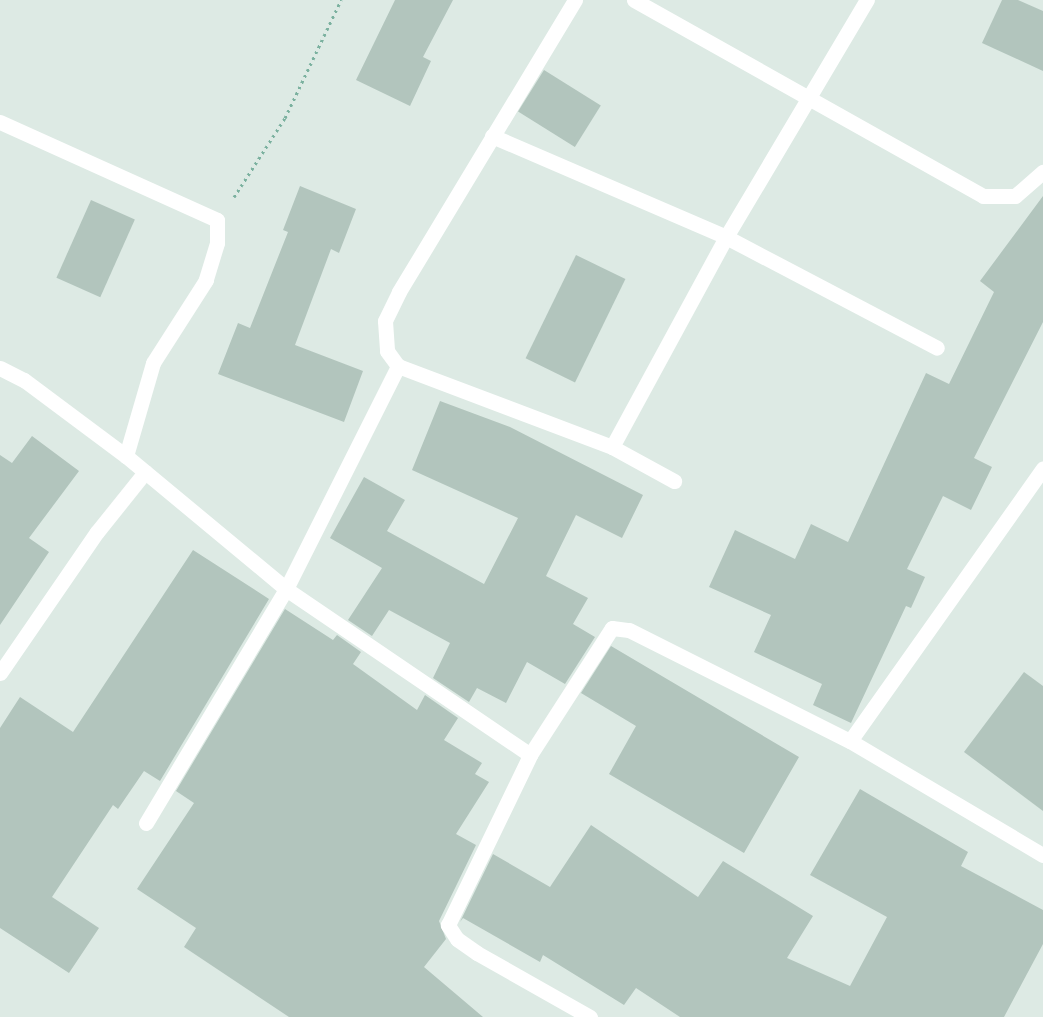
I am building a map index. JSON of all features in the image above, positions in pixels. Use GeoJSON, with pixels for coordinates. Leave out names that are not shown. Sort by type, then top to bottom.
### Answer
{"type":"FeatureCollection","features":[{"type":"Feature","properties":{"kind":"street"},"geometry":{"type":"LineString","coordinates":[[575,0],[492,136],[385,321],[387,351],[398,366],[612,448],[674,481]]}},
{"type":"Feature","properties":{"kind":"street"},"geometry":{"type":"LineString","coordinates":[[634,0],[982,196],[1015,196],[1043,172]]}},
{"type":"Feature","properties":{"kind":"street"},"geometry":{"type":"LineString","coordinates":[[612,448],[726,237],[811,98],[867,0]]}},
{"type":"Feature","properties":{"kind":"street"},"geometry":{"type":"LineString","coordinates":[[0,122],[217,220],[217,243],[206,280],[154,363],[126,456]]}},
{"type":"Feature","properties":{"kind":"street"},"geometry":{"type":"LineString","coordinates":[[492,136],[726,237],[938,348]]}},
{"type":"Feature","properties":{"kind":"street"},"geometry":{"type":"LineString","coordinates":[[146,823],[286,589],[398,366]]}},
{"type":"Feature","properties":{"kind":"street"},"geometry":{"type":"LineString","coordinates":[[0,368],[24,380],[126,456],[286,589],[530,755]]}},
{"type":"Feature","properties":{"kind":"street"},"geometry":{"type":"LineString","coordinates":[[850,741],[1043,468]]}},
{"type":"Feature","properties":{"kind":"street"},"geometry":{"type":"LineString","coordinates":[[0,673],[97,532],[145,472]]}},
{"type":"Feature","properties":{"kind":"street"},"geometry":{"type":"LineString","coordinates":[[590,1017],[457,940],[448,925],[530,755],[612,628],[629,630],[850,741],[1043,855]]}},
{"type":"Feature","properties":{"kind":"path"},"geometry":{"type":"LineString","coordinates":[[217,220],[286,118],[341,0]]}},
{"type":"Feature","properties":{"kind":"building"},"geometry":{"type":"Polygon","coordinates":[[[395,0],[453,0],[423,57],[431,61],[410,106],[356,80],[395,0]]]}},
{"type":"Feature","properties":{"kind":"building"},"geometry":{"type":"Polygon","coordinates":[[[1002,0],[1018,0],[1043,11],[1043,71],[982,43],[1002,0]]]}},
{"type":"Feature","properties":{"kind":"building"},"geometry":{"type":"Polygon","coordinates":[[[544,70],[601,106],[575,147],[518,112],[544,70]]]}},
{"type":"Feature","properties":{"kind":"building"},"geometry":{"type":"Polygon","coordinates":[[[300,186],[356,209],[339,253],[331,249],[295,345],[363,371],[344,422],[218,374],[238,323],[250,328],[288,232],[283,230],[300,186]]]}},
{"type":"Feature","properties":{"kind":"building"},"geometry":{"type":"Polygon","coordinates":[[[1043,196],[1043,322],[974,458],[992,467],[971,510],[943,496],[907,569],[925,577],[911,608],[906,606],[851,723],[813,705],[822,684],[754,652],[771,615],[709,587],[735,530],[795,559],[811,524],[848,542],[926,373],[949,384],[994,292],[980,281],[1043,196]]]}},
{"type":"Feature","properties":{"kind":"building"},"geometry":{"type":"Polygon","coordinates":[[[91,200],[135,220],[100,297],[56,278],[91,200]]]}},
{"type":"Feature","properties":{"kind":"building"},"geometry":{"type":"Polygon","coordinates":[[[576,255],[625,279],[575,382],[526,358],[576,255]]]}},
{"type":"Feature","properties":{"kind":"building"},"geometry":{"type":"Polygon","coordinates":[[[440,401],[510,427],[643,495],[622,538],[576,515],[546,576],[588,598],[573,624],[595,637],[565,684],[527,662],[506,703],[477,688],[469,702],[433,678],[450,643],[389,610],[372,636],[348,620],[382,568],[330,538],[364,477],[405,500],[387,531],[484,584],[518,518],[412,470],[440,401]]]}},
{"type":"Feature","properties":{"kind":"building"},"geometry":{"type":"Polygon","coordinates":[[[32,436],[79,471],[29,538],[49,552],[0,625],[0,455],[12,463],[32,436]]]}},
{"type":"Feature","properties":{"kind":"building"},"geometry":{"type":"Polygon","coordinates":[[[193,550],[269,599],[160,781],[144,771],[118,809],[113,805],[52,897],[99,928],[69,973],[0,928],[0,728],[20,697],[73,732],[193,550]]]}},
{"type":"Feature","properties":{"kind":"building"},"geometry":{"type":"Polygon","coordinates":[[[285,609],[333,640],[337,635],[361,652],[353,664],[417,710],[425,695],[458,718],[444,740],[482,763],[475,774],[489,782],[456,834],[476,845],[439,921],[446,939],[424,967],[483,1017],[289,1017],[184,947],[196,928],[137,889],[194,803],[176,791],[285,609]]]}},
{"type":"Feature","properties":{"kind":"building"},"geometry":{"type":"Polygon","coordinates":[[[611,646],[799,757],[744,853],[609,774],[636,726],[581,693],[611,646]]]}},
{"type":"Feature","properties":{"kind":"building"},"geometry":{"type":"Polygon","coordinates":[[[1024,672],[1043,686],[1043,811],[964,752],[1024,672]]]}},
{"type":"Feature","properties":{"kind":"building"},"geometry":{"type":"Polygon","coordinates":[[[860,789],[968,852],[961,866],[1043,910],[1043,944],[1004,1017],[680,1017],[636,988],[624,1005],[543,955],[540,962],[463,918],[460,922],[493,854],[550,887],[591,825],[698,897],[723,861],[813,916],[787,958],[850,986],[887,917],[810,875],[860,789]]]}}]}
